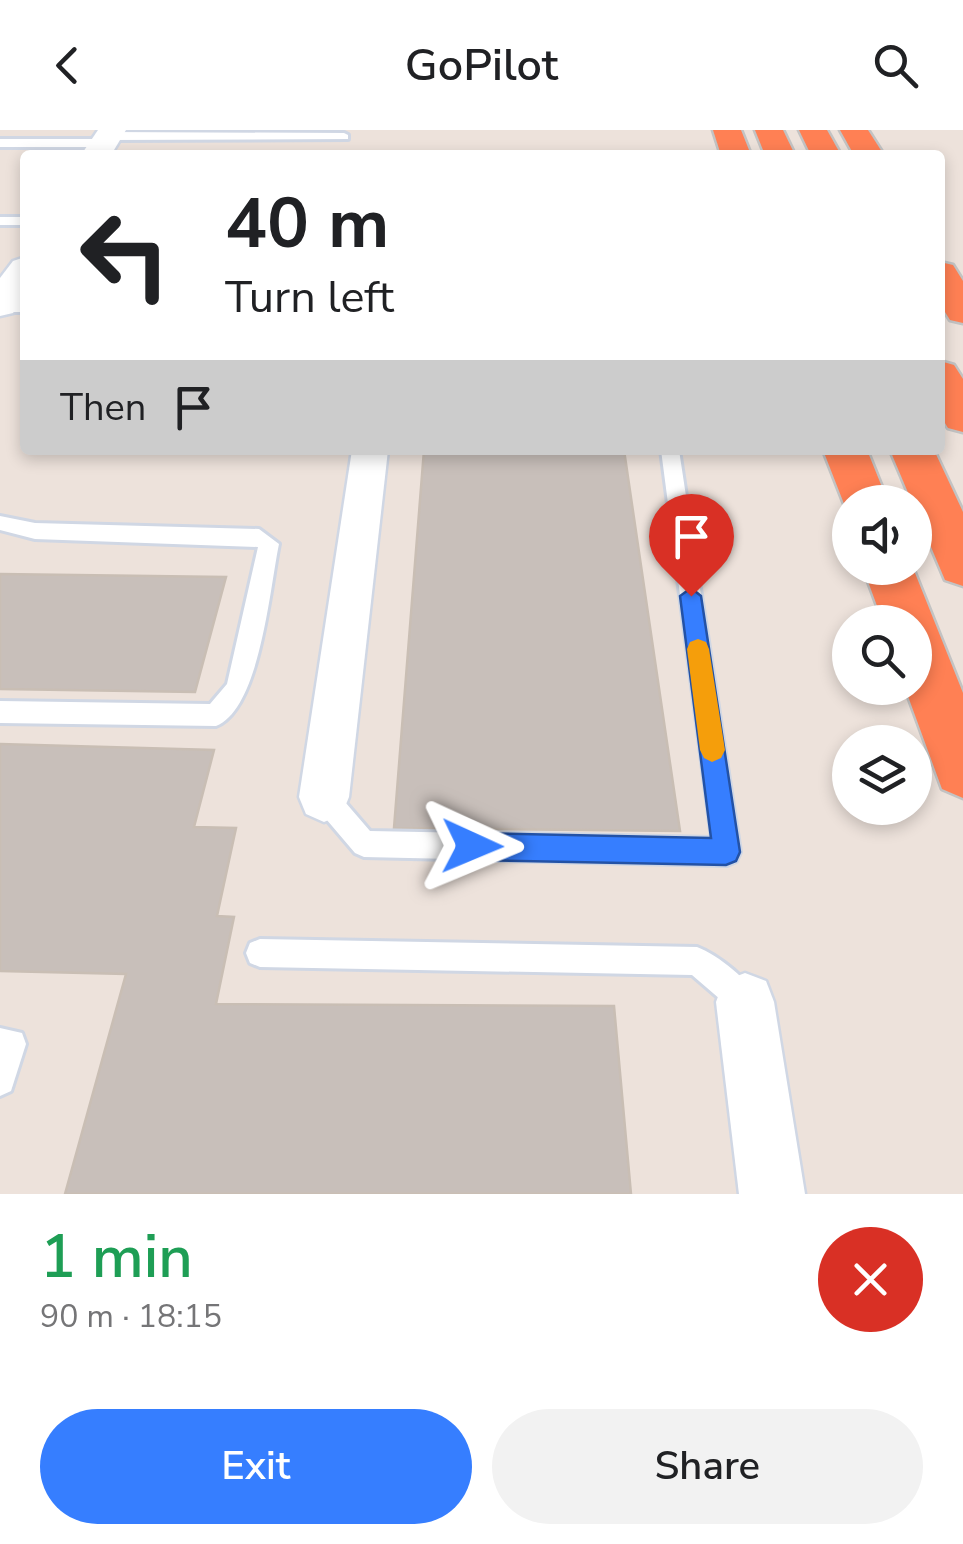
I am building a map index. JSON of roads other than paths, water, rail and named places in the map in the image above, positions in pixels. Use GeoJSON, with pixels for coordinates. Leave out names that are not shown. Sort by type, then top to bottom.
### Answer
{"type":"FeatureCollection","features":[{"type":"Feature","properties":{"kind":"highway"},"geometry":{"type":"LineString","coordinates":[[945,282],[963,312]]}},
{"type":"Feature","properties":{"kind":"highway"},"geometry":{"type":"LineString","coordinates":[[945,309],[963,330]]}},
{"type":"Feature","properties":{"kind":"highway"},"geometry":{"type":"LineString","coordinates":[[945,384],[963,418]]}},
{"type":"Feature","properties":{"kind":"highway"},"geometry":{"type":"LineString","coordinates":[[847,455],[858,485]]}},
{"type":"Feature","properties":{"kind":"highway"},"geometry":{"type":"LineString","coordinates":[[914,455],[963,566]]}},
{"type":"Feature","properties":{"kind":"highway"},"geometry":{"type":"LineString","coordinates":[[932,686],[963,769]]}},
{"type":"Feature","properties":{"kind":"main road"},"geometry":{"type":"LineString","coordinates":[[6,304],[20,277]]}},
{"type":"Feature","properties":{"kind":"street"},"geometry":{"type":"LineString","coordinates":[[324,797],[369,455]]}},
{"type":"Feature","properties":{"kind":"street"},"geometry":{"type":"LineString","coordinates":[[744,1002],[772,1194]]}},
{"type":"Feature","properties":{"kind":"lane"},"geometry":{"type":"LineString","coordinates":[[0,143],[344,137]]}},
{"type":"Feature","properties":{"kind":"lane"},"geometry":{"type":"LineString","coordinates":[[324,797],[364,844],[726,852],[671,455]]}},
{"type":"Feature","properties":{"kind":"lane"},"geometry":{"type":"LineString","coordinates":[[0,523],[35,532],[259,537],[268,544],[238,688],[216,715],[0,712]]}},
{"type":"Feature","properties":{"kind":"lane"},"geometry":{"type":"LineString","coordinates":[[260,953],[697,961],[744,1002]]}},
{"type":"Feature","properties":{"kind":"lane"},"geometry":{"type":"LineString","coordinates":[[0,1043],[11,1044],[0,1080]]}}]}
